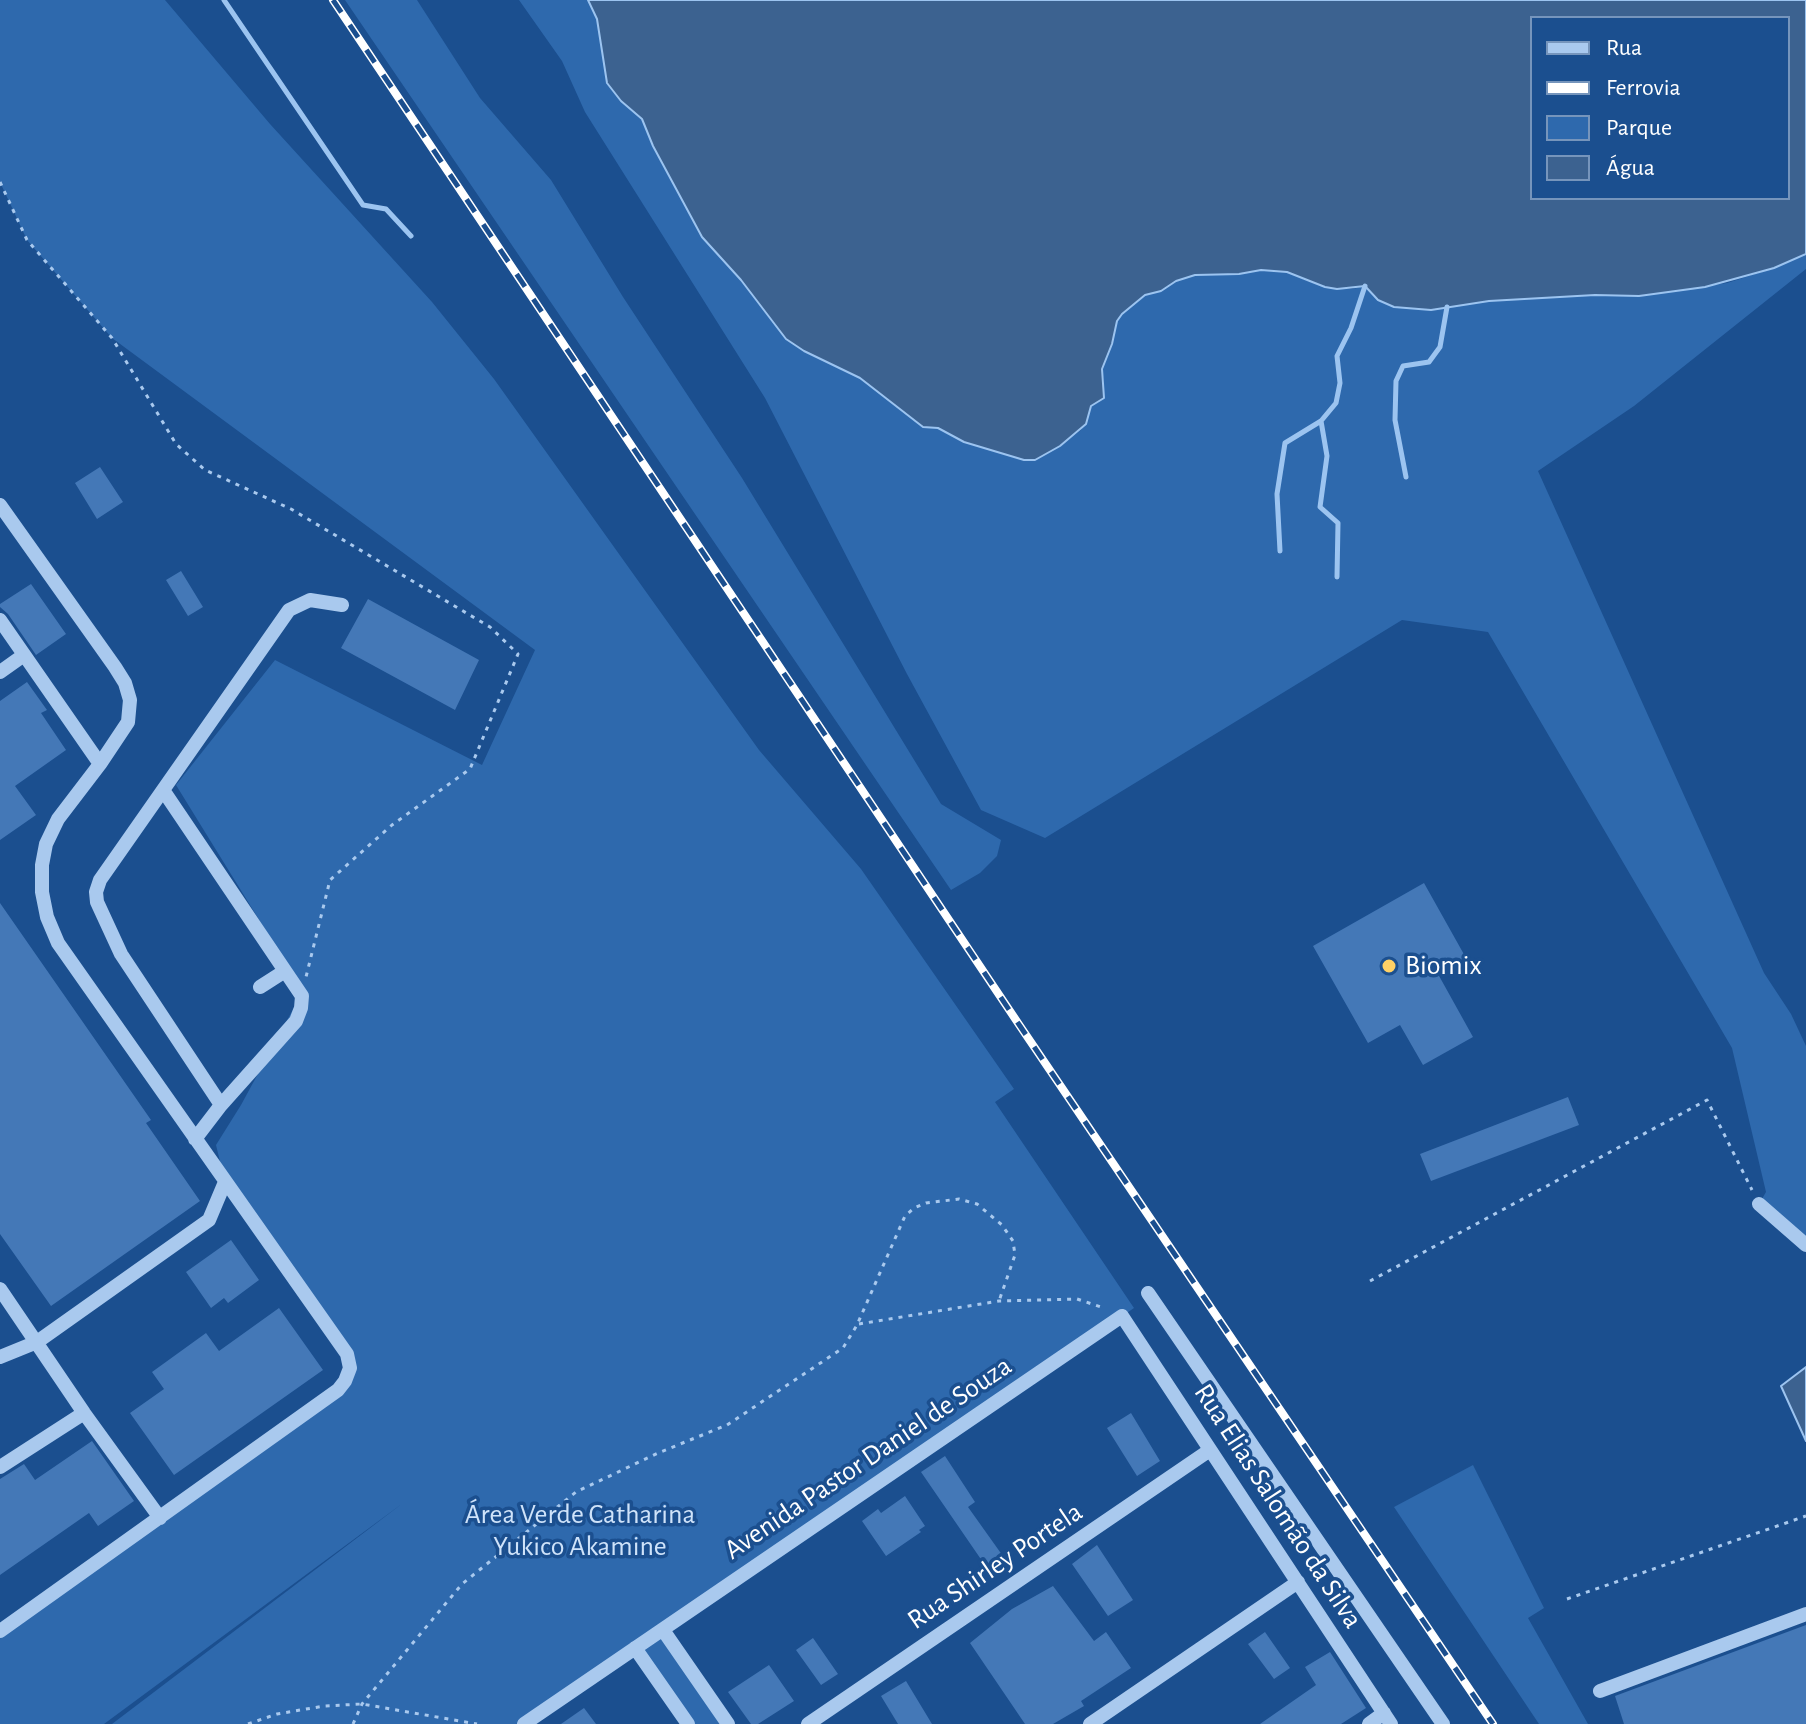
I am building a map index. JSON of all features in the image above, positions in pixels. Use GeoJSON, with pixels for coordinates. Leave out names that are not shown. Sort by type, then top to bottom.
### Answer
{"type":"FeatureCollection","features":[{"type":"Feature","properties":{"kind":"street"},"geometry":{"type":"LineString","coordinates":[[0,505],[125,683],[130,700],[128,722],[58,819],[46,844],[42,892],[47,917],[58,943],[347,1354],[350,1368],[338,1390],[0,1631]]}},
{"type":"Feature","properties":{"kind":"street"},"geometry":{"type":"LineString","coordinates":[[221,1105],[121,954],[97,902],[96,892],[100,880],[289,610],[310,600],[342,605]]}},
{"type":"Feature","properties":{"kind":"street"},"geometry":{"type":"LineString","coordinates":[[1,623],[100,764]]}},
{"type":"Feature","properties":{"kind":"street"},"geometry":{"type":"LineString","coordinates":[[0,672],[24,655]]}},
{"type":"Feature","properties":{"kind":"street"},"geometry":{"type":"LineString","coordinates":[[163,790],[302,996],[296,1021],[195,1139]]}},
{"type":"Feature","properties":{"kind":"street"},"geometry":{"type":"LineString","coordinates":[[260,987],[285,971]]}},
{"type":"Feature","properties":{"kind":"street"},"geometry":{"type":"LineString","coordinates":[[0,1357],[37,1342],[209,1220],[225,1182]]}},
{"type":"Feature","properties":{"kind":"street"},"geometry":{"type":"LineString","coordinates":[[1759,1204],[1806,1245]]}},
{"type":"Feature","properties":{"kind":"street"},"geometry":{"type":"LineString","coordinates":[[1148,1293],[1443,1724]]}},
{"type":"Feature","properties":{"kind":"street"},"geometry":{"type":"LineString","coordinates":[[2,1296],[160,1518]]}},
{"type":"Feature","properties":{"kind":"street","name":"Rua Elias Salomão da Silva"},"geometry":{"type":"LineString","coordinates":[[1122,1316],[1388,1719]]}},
{"type":"Feature","properties":{"kind":"street","name":"Avenida Pastor Daniel de Souza"},"geometry":{"type":"LineString","coordinates":[[524,1724],[1122,1316]]}},
{"type":"Feature","properties":{"kind":"street"},"geometry":{"type":"LineString","coordinates":[[0,1467],[84,1413]]}},
{"type":"Feature","properties":{"kind":"street","name":"Rua Shirley Portela"},"geometry":{"type":"LineString","coordinates":[[808,1724],[1210,1450]]}},
{"type":"Feature","properties":{"kind":"street"},"geometry":{"type":"LineString","coordinates":[[1090,1724],[1298,1582]]}},
{"type":"Feature","properties":{"kind":"street"},"geometry":{"type":"LineString","coordinates":[[1600,1691],[1806,1614]]}},
{"type":"Feature","properties":{"kind":"street"},"geometry":{"type":"LineString","coordinates":[[663,1630],[728,1724]]}},
{"type":"Feature","properties":{"kind":"street"},"geometry":{"type":"LineString","coordinates":[[635,1648],[688,1724]]}},
{"type":"Feature","properties":{"kind":"street"},"geometry":{"type":"LineString","coordinates":[[1369,1724],[1388,1719]]}},
{"type":"Feature","properties":{"kind":"path"},"geometry":{"type":"LineString","coordinates":[[0,182],[27,240],[112,338],[176,444],[205,470],[291,509],[490,627],[518,654],[470,769],[392,825],[330,880],[302,996]]}},
{"type":"Feature","properties":{"kind":"path"},"geometry":{"type":"LineString","coordinates":[[1370,1281],[1707,1100],[1759,1204]]}},
{"type":"Feature","properties":{"kind":"path"},"geometry":{"type":"LineString","coordinates":[[353,1724],[362,1704],[462,1584],[576,1492],[727,1425],[843,1348],[857,1325],[905,1216],[914,1208],[926,1203],[959,1199],[977,1204],[1002,1225],[1013,1241],[1015,1255],[999,1301]]}},
{"type":"Feature","properties":{"kind":"path"},"geometry":{"type":"LineString","coordinates":[[857,1325],[999,1301],[1077,1299],[1122,1316]]}},
{"type":"Feature","properties":{"kind":"path"},"geometry":{"type":"LineString","coordinates":[[1567,1599],[1806,1516]]}},
{"type":"Feature","properties":{"kind":"path"},"geometry":{"type":"LineString","coordinates":[[248,1724],[277,1714],[324,1706],[362,1704],[477,1724]]}},
{"type":"Feature","properties":{"kind":"green space","name":"Área Verde Catharina Yukico Akamine"},"geometry":{"type":"Polygon","coordinates":[[[0,0],[165,0],[270,124],[432,302],[494,379],[759,750],[861,869],[1014,1089],[995,1102],[1134,1308],[663,1630],[728,1724],[688,1724],[635,1649],[524,1724],[112,1724],[403,1503],[104,1724],[0,1724],[0,1631],[338,1390],[349,1368],[225,1182],[216,1145],[303,991],[176,785],[275,660],[482,765],[535,650],[112,338],[27,240],[0,182],[0,0]]]}},
{"type":"Feature","properties":{"kind":"green space"},"geometry":{"type":"Polygon","coordinates":[[[345,0],[417,0],[480,98],[551,180],[623,297],[742,478],[941,804],[1001,840],[997,856],[980,873],[951,890],[345,0]]]}},
{"type":"Feature","properties":{"kind":"green space"},"geometry":{"type":"Polygon","coordinates":[[[519,0],[588,0],[597,18],[607,83],[621,101],[642,119],[653,146],[702,237],[741,280],[786,339],[860,378],[923,427],[938,428],[964,442],[1024,460],[1038,458],[1081,430],[1091,406],[1099,402],[1104,384],[1102,369],[1122,314],[1145,295],[1195,275],[1261,270],[1288,272],[1325,287],[1352,289],[1365,286],[1378,300],[1431,310],[1489,301],[1595,295],[1639,296],[1727,283],[1806,254],[1806,269],[1634,406],[1538,471],[1764,973],[1791,1014],[1806,1046],[1806,1245],[1759,1204],[1766,1192],[1732,1048],[1488,632],[1402,620],[1045,838],[981,810],[765,398],[585,112],[562,61],[519,0]]]}},
{"type":"Feature","properties":{"kind":"green space"},"geometry":{"type":"Polygon","coordinates":[[[1473,1465],[1544,1608],[1528,1618],[1588,1724],[1539,1724],[1394,1507],[1473,1465]]]}},
{"type":"Feature","properties":{"kind":"water"},"geometry":{"type":"Polygon","coordinates":[[[588,0],[1806,0],[1806,254],[1774,268],[1705,287],[1639,296],[1595,295],[1489,301],[1431,310],[1394,307],[1378,300],[1365,286],[1325,287],[1287,272],[1261,270],[1195,275],[1145,295],[1122,314],[1102,369],[1104,398],[1091,406],[1086,424],[1060,446],[1035,460],[1024,460],[964,442],[938,428],[923,427],[860,378],[786,339],[741,280],[702,237],[653,146],[642,119],[621,101],[607,83],[597,19],[588,0]]]}},
{"type":"Feature","properties":{"kind":"water"},"geometry":{"type":"Polygon","coordinates":[[[1806,1367],[1806,1441],[1781,1386],[1806,1367]]]}},
{"type":"Feature","properties":{"kind":"building"},"geometry":{"type":"Polygon","coordinates":[[[100,467],[123,502],[97,519],[75,483],[100,467]]]}},
{"type":"Feature","properties":{"kind":"building"},"geometry":{"type":"Polygon","coordinates":[[[181,571],[203,607],[188,616],[166,580],[181,571]]]}},
{"type":"Feature","properties":{"kind":"building"},"geometry":{"type":"Polygon","coordinates":[[[31,584],[66,634],[36,655],[0,607],[0,604],[31,584]]]}},
{"type":"Feature","properties":{"kind":"building"},"geometry":{"type":"Polygon","coordinates":[[[368,599],[479,660],[455,710],[341,648],[368,599]]]}},
{"type":"Feature","properties":{"kind":"building"},"geometry":{"type":"Polygon","coordinates":[[[27,682],[47,710],[41,713],[66,750],[15,786],[36,815],[0,840],[0,701],[27,682]]]}},
{"type":"Feature","properties":{"kind":"building","name":"Biomix"},"geometry":{"type":"Polygon","coordinates":[[[1424,883],[1466,958],[1438,974],[1473,1037],[1423,1065],[1400,1025],[1368,1043],[1313,946],[1424,883]]]}},
{"type":"Feature","properties":{"kind":"building"},"geometry":{"type":"Polygon","coordinates":[[[0,903],[151,1120],[146,1123],[200,1201],[51,1306],[0,1234],[0,903]]]}},
{"type":"Feature","properties":{"kind":"building"},"geometry":{"type":"Polygon","coordinates":[[[1568,1097],[1579,1125],[1431,1181],[1420,1154],[1568,1097]]]}},
{"type":"Feature","properties":{"kind":"building"},"geometry":{"type":"Polygon","coordinates":[[[231,1240],[259,1280],[228,1303],[224,1298],[211,1308],[186,1272],[231,1240]]]}},
{"type":"Feature","properties":{"kind":"building"},"geometry":{"type":"Polygon","coordinates":[[[279,1308],[323,1370],[174,1475],[130,1413],[164,1389],[152,1372],[206,1333],[219,1351],[279,1308]]]}},
{"type":"Feature","properties":{"kind":"building"},"geometry":{"type":"Polygon","coordinates":[[[1131,1413],[1160,1461],[1137,1476],[1107,1428],[1131,1413]]]}},
{"type":"Feature","properties":{"kind":"building"},"geometry":{"type":"Polygon","coordinates":[[[92,1441],[134,1501],[98,1526],[89,1513],[0,1575],[0,1479],[24,1464],[35,1480],[92,1441]]]}},
{"type":"Feature","properties":{"kind":"building"},"geometry":{"type":"Polygon","coordinates":[[[945,1456],[975,1502],[968,1507],[1005,1559],[989,1571],[921,1472],[945,1456]]]}},
{"type":"Feature","properties":{"kind":"building"},"geometry":{"type":"Polygon","coordinates":[[[905,1496],[925,1526],[886,1556],[862,1521],[878,1509],[881,1513],[905,1496]]]}},
{"type":"Feature","properties":{"kind":"building"},"geometry":{"type":"Polygon","coordinates":[[[1097,1545],[1133,1600],[1108,1616],[1072,1564],[1097,1545]]]}},
{"type":"Feature","properties":{"kind":"building"},"geometry":{"type":"Polygon","coordinates":[[[1053,1586],[1094,1641],[1106,1632],[1131,1668],[1081,1701],[1084,1706],[1053,1724],[1025,1724],[970,1643],[1012,1609],[1053,1586]]]}},
{"type":"Feature","properties":{"kind":"building"},"geometry":{"type":"Polygon","coordinates":[[[1806,1625],[1806,1724],[1624,1724],[1615,1696],[1806,1625]]]}},
{"type":"Feature","properties":{"kind":"building"},"geometry":{"type":"Polygon","coordinates":[[[1265,1632],[1290,1668],[1274,1679],[1248,1644],[1265,1632]]]}},
{"type":"Feature","properties":{"kind":"building"},"geometry":{"type":"Polygon","coordinates":[[[813,1638],[838,1674],[821,1685],[796,1650],[813,1638]]]}},
{"type":"Feature","properties":{"kind":"building"},"geometry":{"type":"Polygon","coordinates":[[[1330,1652],[1366,1708],[1341,1724],[1260,1724],[1316,1685],[1305,1667],[1330,1652]]]}},
{"type":"Feature","properties":{"kind":"building"},"geometry":{"type":"Polygon","coordinates":[[[769,1665],[794,1701],[758,1724],[751,1724],[728,1692],[769,1665]]]}},
{"type":"Feature","properties":{"kind":"building"},"geometry":{"type":"Polygon","coordinates":[[[906,1681],[932,1724],[898,1724],[881,1696],[906,1681]]]}},
{"type":"Feature","properties":{"kind":"building"},"geometry":{"type":"Polygon","coordinates":[[[584,1708],[596,1724],[561,1724],[584,1708]]]}},
{"type":"Feature","properties":{"kind":"waterway"},"geometry":{"type":"LineString","coordinates":[[224,0],[363,205],[386,209],[411,236]]}},
{"type":"Feature","properties":{"kind":"waterway"},"geometry":{"type":"LineString","coordinates":[[1337,577],[1338,523],[1320,507],[1327,456],[1321,421],[1336,403],[1340,383],[1337,356],[1351,328],[1365,286]]}},
{"type":"Feature","properties":{"kind":"waterway"},"geometry":{"type":"LineString","coordinates":[[1406,477],[1395,420],[1396,381],[1403,366],[1429,362],[1440,347],[1447,307]]}},
{"type":"Feature","properties":{"kind":"waterway"},"geometry":{"type":"LineString","coordinates":[[1280,551],[1277,494],[1285,443],[1321,421]]}},
{"type":"Feature","properties":{"kind":"railway"},"geometry":{"type":"LineString","coordinates":[[333,0],[1020,1026],[1493,1724]]}},
{"type":"Feature","properties":{"kind":"place","name":"Biomix"},"geometry":{"type":"Point","coordinates":[1389,966]}}]}
